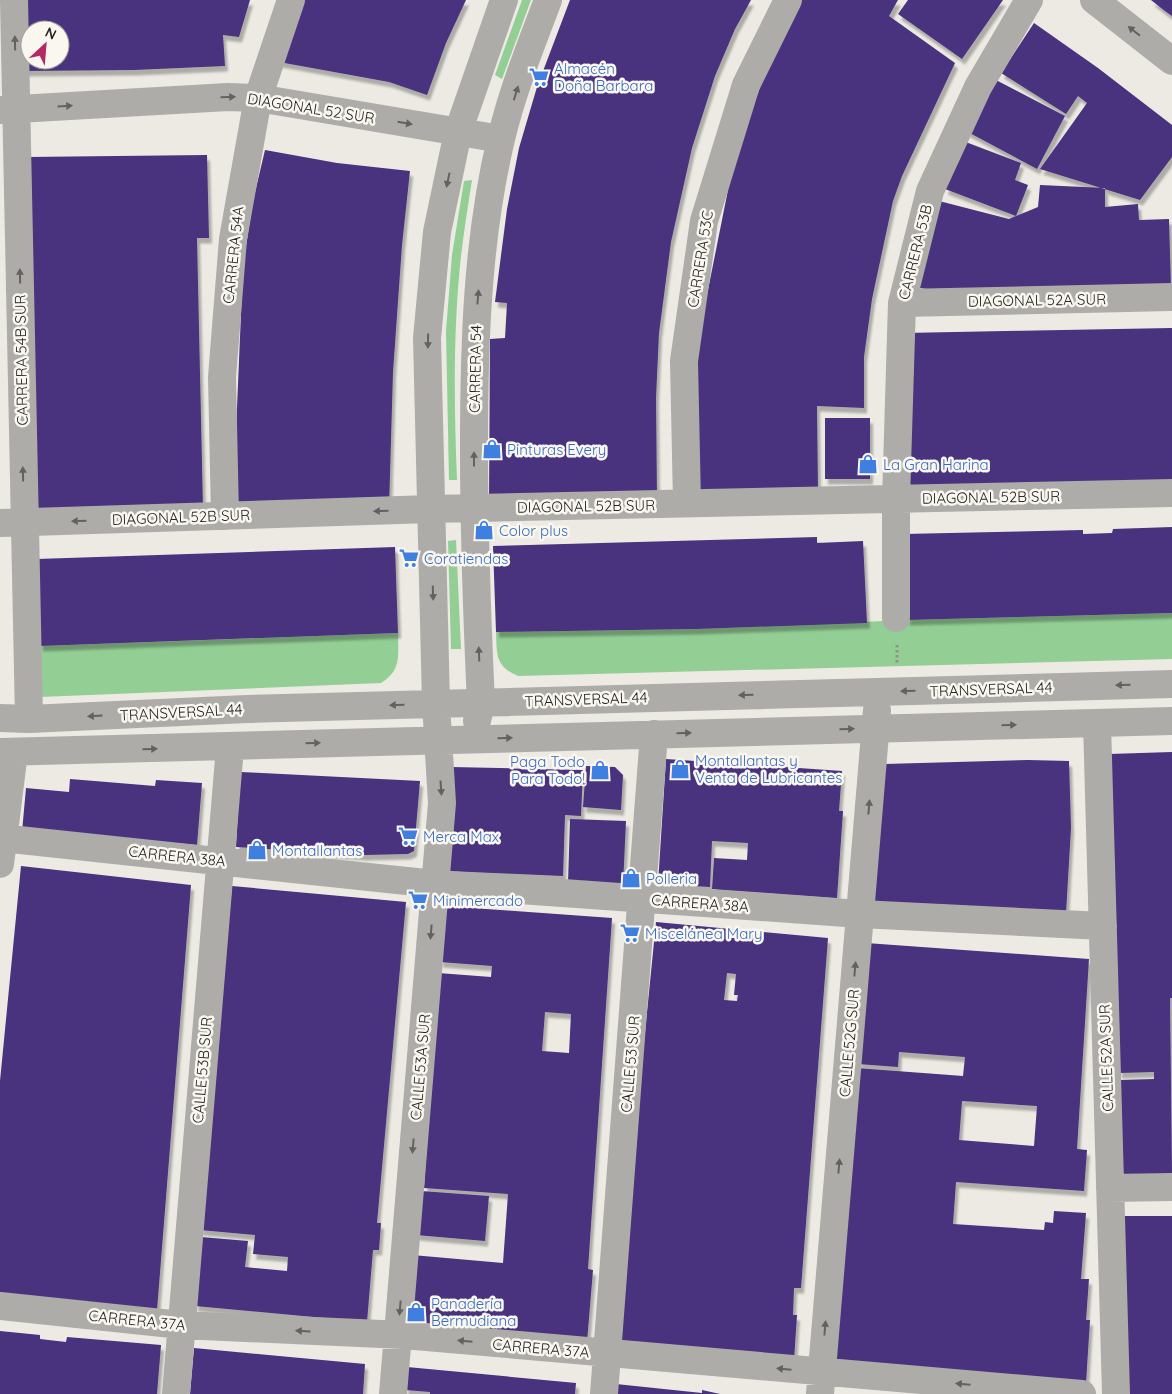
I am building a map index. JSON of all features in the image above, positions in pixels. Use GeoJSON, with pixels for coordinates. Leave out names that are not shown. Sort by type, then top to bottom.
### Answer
{"type":"FeatureCollection","features":[{"type":"Feature","properties":{"kind":"street","name":"CARRERA 54B SUR"},"geometry":{"type":"LineString","coordinates":[[14,0],[8,109],[12,523],[29,719]]}},
{"type":"Feature","properties":{"kind":"street","name":"CARRERA 54A"},"geometry":{"type":"LineString","coordinates":[[224,516],[222,377],[233,238],[258,98],[291,0]]}},
{"type":"Feature","properties":{"kind":"street"},"geometry":{"type":"LineString","coordinates":[[448,739],[436,703],[427,338],[437,232],[458,132],[504,0]]}},
{"type":"Feature","properties":{"kind":"street","name":"CARRERA 54"},"geometry":{"type":"LineString","coordinates":[[448,739],[466,734],[476,723],[481,703],[474,508],[474,345],[483,244],[501,139],[529,51],[548,0]]}},
{"type":"Feature","properties":{"kind":"street","name":"CARRERA 53C"},"geometry":{"type":"LineString","coordinates":[[686,504],[684,361],[704,220],[746,85],[788,0]]}},
{"type":"Feature","properties":{"kind":"street","name":"CARRERA 53B"},"geometry":{"type":"LineString","coordinates":[[896,618],[896,499],[902,303],[930,191],[978,87],[1029,0]]}},
{"type":"Feature","properties":{"kind":"street"},"geometry":{"type":"LineString","coordinates":[[1094,0],[1172,61]]}},
{"type":"Feature","properties":{"kind":"street","name":"DIAGONAL 52 SUR"},"geometry":{"type":"LineString","coordinates":[[8,109],[228,97],[258,98],[501,139]]}},
{"type":"Feature","properties":{"kind":"street","name":"DIAGONAL 52A SUR"},"geometry":{"type":"LineString","coordinates":[[902,303],[1172,297]]}},
{"type":"Feature","properties":{"kind":"street","name":"DIAGONAL 52B SUR"},"geometry":{"type":"LineString","coordinates":[[12,523],[430,509],[1172,493]]}},
{"type":"Feature","properties":{"kind":"street","name":"TRANSVERSAL 44"},"geometry":{"type":"LineString","coordinates":[[0,718],[29,719],[436,703],[1172,684]]}},
{"type":"Feature","properties":{"kind":"street","name":"CALLE 52G SUR"},"geometry":{"type":"LineString","coordinates":[[821,1383],[878,692]]}},
{"type":"Feature","properties":{"kind":"street"},"geometry":{"type":"LineString","coordinates":[[1,847],[7,752],[1172,721]]}},
{"type":"Feature","properties":{"kind":"street","name":"CALLE 52A SUR"},"geometry":{"type":"LineString","coordinates":[[1097,723],[1116,1394]]}},
{"type":"Feature","properties":{"kind":"street","name":"CALLE 53 SUR"},"geometry":{"type":"LineString","coordinates":[[604,1394],[654,734]]}},
{"type":"Feature","properties":{"kind":"street","name":"CALLE 53A SUR"},"geometry":{"type":"LineString","coordinates":[[393,1394],[448,739]]}},
{"type":"Feature","properties":{"kind":"street","name":"CALLE 53B SUR"},"geometry":{"type":"LineString","coordinates":[[176,1394],[219,860],[230,747]]}},
{"type":"Feature","properties":{"kind":"street","name":"CARRERA 38A"},"geometry":{"type":"LineString","coordinates":[[1,847],[219,860],[435,884],[643,899],[860,914],[1103,926]]}},
{"type":"Feature","properties":{"kind":"street"},"geometry":{"type":"LineString","coordinates":[[1110,1188],[1172,1186]]}},
{"type":"Feature","properties":{"kind":"street","name":"CARRERA 37A"},"geometry":{"type":"LineString","coordinates":[[0,1306],[181,1325],[398,1336],[608,1354],[821,1383],[1082,1394]]}},
{"type":"Feature","properties":{"kind":"green space"},"geometry":{"type":"Polygon","coordinates":[[[522,0],[531,0],[502,79],[495,75],[522,0]]]}},
{"type":"Feature","properties":{"kind":"green space"},"geometry":{"type":"Polygon","coordinates":[[[472,180],[458,284],[455,340],[457,480],[449,480],[446,331],[452,255],[464,181],[472,180]]]}},
{"type":"Feature","properties":{"kind":"green space"},"geometry":{"type":"Polygon","coordinates":[[[456,540],[461,649],[451,649],[448,541],[456,540]]]}},
{"type":"Feature","properties":{"kind":"green space"},"geometry":{"type":"Polygon","coordinates":[[[1172,613],[1172,659],[518,676],[501,664],[497,653],[496,632],[697,629],[907,620],[1172,613]]]}},
{"type":"Feature","properties":{"kind":"green space"},"geometry":{"type":"Polygon","coordinates":[[[398,633],[396,667],[393,673],[381,683],[40,697],[40,646],[398,633]]]}},
{"type":"Feature","properties":{"kind":"building"},"geometry":{"type":"Polygon","coordinates":[[[21,0],[250,0],[239,37],[223,35],[225,66],[134,70],[23,71],[70,70],[70,20],[22,20],[21,0]]]}},
{"type":"Feature","properties":{"kind":"building"},"geometry":{"type":"Polygon","coordinates":[[[297,0],[466,0],[446,43],[427,95],[389,82],[279,62],[297,0]]]}},
{"type":"Feature","properties":{"kind":"building"},"geometry":{"type":"Polygon","coordinates":[[[570,0],[751,0],[735,29],[715,76],[692,148],[671,242],[659,333],[656,398],[657,500],[489,502],[490,339],[505,338],[507,303],[495,302],[507,209],[519,148],[537,87],[570,0]]]}},
{"type":"Feature","properties":{"kind":"building"},"geometry":{"type":"Polygon","coordinates":[[[802,0],[898,0],[889,16],[955,63],[902,176],[893,201],[872,299],[864,357],[864,408],[817,406],[818,491],[696,493],[697,345],[736,150],[769,64],[802,0]]]}},
{"type":"Feature","properties":{"kind":"building"},"geometry":{"type":"Polygon","coordinates":[[[908,0],[1003,0],[962,59],[898,14],[908,0]]]}},
{"type":"Feature","properties":{"kind":"building"},"geometry":{"type":"Polygon","coordinates":[[[1151,0],[1172,0],[1172,16],[1165,11],[1151,0]]]}},
{"type":"Feature","properties":{"kind":"building"},"geometry":{"type":"Polygon","coordinates":[[[1034,23],[1098,68],[1172,125],[1172,157],[1140,200],[1040,169],[1087,103],[1078,96],[1066,114],[1001,73],[1034,23]]]}},
{"type":"Feature","properties":{"kind":"building"},"geometry":{"type":"Polygon","coordinates":[[[994,79],[1065,116],[1037,169],[966,131],[994,79]]]}},
{"type":"Feature","properties":{"kind":"building"},"geometry":{"type":"Polygon","coordinates":[[[963,141],[1021,163],[1015,180],[1028,185],[1016,216],[945,189],[963,141]]]}},
{"type":"Feature","properties":{"kind":"building"},"geometry":{"type":"Polygon","coordinates":[[[265,150],[337,163],[410,171],[402,245],[393,372],[389,508],[233,503],[243,266],[253,201],[265,150]]]}},
{"type":"Feature","properties":{"kind":"building"},"geometry":{"type":"Polygon","coordinates":[[[207,155],[209,238],[197,238],[203,509],[34,511],[27,157],[207,155]]]}},
{"type":"Feature","properties":{"kind":"building"},"geometry":{"type":"Polygon","coordinates":[[[1040,185],[1105,188],[1105,207],[1138,204],[1139,220],[1169,219],[1171,288],[1000,297],[919,288],[939,201],[1009,219],[1038,207],[1040,185]]]}},
{"type":"Feature","properties":{"kind":"building"},"geometry":{"type":"Polygon","coordinates":[[[1172,328],[1172,485],[908,490],[904,333],[1172,328]]]}},
{"type":"Feature","properties":{"kind":"building"},"geometry":{"type":"Polygon","coordinates":[[[825,418],[870,418],[870,479],[825,479],[825,418]]]}},
{"type":"Feature","properties":{"kind":"building"},"geometry":{"type":"Polygon","coordinates":[[[1172,527],[1172,613],[907,620],[904,534],[1083,530],[1083,534],[1112,533],[1113,529],[1172,527]]]}},
{"type":"Feature","properties":{"kind":"building"},"geometry":{"type":"Polygon","coordinates":[[[817,537],[817,543],[863,541],[867,623],[697,629],[496,632],[493,546],[817,537]]]}},
{"type":"Feature","properties":{"kind":"building"},"geometry":{"type":"Polygon","coordinates":[[[395,547],[398,633],[40,646],[37,559],[395,547]]]}},
{"type":"Feature","properties":{"kind":"building"},"geometry":{"type":"Polygon","coordinates":[[[1172,752],[1172,998],[1170,998],[1172,1174],[1123,1175],[1120,1080],[1154,1079],[1154,1072],[1119,1073],[1109,754],[1172,752]]]}},
{"type":"Feature","properties":{"kind":"building"},"geometry":{"type":"Polygon","coordinates":[[[666,759],[842,771],[839,811],[843,811],[837,898],[712,889],[714,858],[747,860],[748,843],[712,841],[710,887],[658,884],[666,759]]]}},
{"type":"Feature","properties":{"kind":"building"},"geometry":{"type":"Polygon","coordinates":[[[1028,760],[1069,761],[1071,828],[1066,913],[874,903],[885,764],[1028,760]]]}},
{"type":"Feature","properties":{"kind":"building"},"geometry":{"type":"Polygon","coordinates":[[[586,766],[615,767],[623,775],[621,810],[583,807],[586,766]]]}},
{"type":"Feature","properties":{"kind":"building"},"geometry":{"type":"Polygon","coordinates":[[[451,767],[583,770],[581,816],[565,815],[563,876],[448,871],[451,767]]]}},
{"type":"Feature","properties":{"kind":"building"},"geometry":{"type":"Polygon","coordinates":[[[240,772],[420,781],[414,851],[408,854],[365,855],[236,847],[240,772]]]}},
{"type":"Feature","properties":{"kind":"building"},"geometry":{"type":"Polygon","coordinates":[[[70,779],[155,786],[156,780],[202,783],[197,845],[66,833],[22,832],[26,788],[69,792],[70,779]]]}},
{"type":"Feature","properties":{"kind":"building"},"geometry":{"type":"Polygon","coordinates":[[[570,819],[626,821],[623,885],[568,883],[570,819]]]}},
{"type":"Feature","properties":{"kind":"building"},"geometry":{"type":"Polygon","coordinates":[[[21,866],[191,885],[157,1310],[0,1296],[0,1081],[21,866]]]}},
{"type":"Feature","properties":{"kind":"building"},"geometry":{"type":"Polygon","coordinates":[[[232,886],[406,902],[377,1223],[381,1223],[379,1250],[373,1250],[367,1322],[195,1306],[201,1237],[248,1241],[245,1267],[287,1271],[288,1257],[253,1254],[255,1235],[200,1230],[232,886]]]}},
{"type":"Feature","properties":{"kind":"building"},"geometry":{"type":"Polygon","coordinates":[[[443,906],[612,918],[588,1269],[593,1270],[587,1342],[412,1327],[412,1255],[503,1263],[508,1194],[424,1188],[438,973],[491,977],[492,966],[440,962],[443,906]],[[545,1012],[542,1051],[569,1053],[571,1014],[545,1012]]]}},
{"type":"Feature","properties":{"kind":"building"},"geometry":{"type":"Polygon","coordinates":[[[656,922],[828,938],[801,1288],[794,1288],[793,1315],[797,1315],[794,1360],[620,1347],[640,1083],[656,922]],[[727,973],[724,1000],[737,1001],[738,995],[734,995],[736,974],[727,973]]]}},
{"type":"Feature","properties":{"kind":"building"},"geometry":{"type":"Polygon","coordinates":[[[866,943],[1089,959],[1077,1149],[1087,1150],[1084,1191],[956,1182],[953,1224],[1044,1230],[1045,1222],[1053,1223],[1054,1211],[1086,1213],[1081,1279],[1089,1279],[1086,1320],[1090,1320],[1086,1383],[834,1364],[856,1068],[963,1076],[965,1057],[899,1052],[898,1067],[858,1064],[866,943]],[[962,1101],[959,1140],[1034,1146],[1037,1106],[962,1101]]]}},
{"type":"Feature","properties":{"kind":"building"},"geometry":{"type":"Polygon","coordinates":[[[421,1191],[489,1196],[485,1241],[416,1235],[421,1191]]]}},
{"type":"Feature","properties":{"kind":"building"},"geometry":{"type":"Polygon","coordinates":[[[1124,1216],[1172,1216],[1172,1394],[1128,1394],[1124,1216]]]}},
{"type":"Feature","properties":{"kind":"building"},"geometry":{"type":"Polygon","coordinates":[[[0,1331],[40,1335],[40,1339],[66,1342],[67,1337],[161,1345],[157,1394],[0,1394],[0,1331]]]}},
{"type":"Feature","properties":{"kind":"building"},"geometry":{"type":"Polygon","coordinates":[[[194,1348],[365,1364],[363,1394],[190,1394],[194,1348]]]}},
{"type":"Feature","properties":{"kind":"building"},"geometry":{"type":"Polygon","coordinates":[[[407,1367],[576,1383],[575,1394],[430,1394],[430,1392],[405,1390],[407,1367]]]}},
{"type":"Feature","properties":{"kind":"building"},"geometry":{"type":"Polygon","coordinates":[[[616,1384],[702,1393],[702,1390],[720,1394],[615,1394],[616,1384]]]}},
{"type":"Feature","properties":{"kind":"place","name":"Almacén Doña Barbara"},"geometry":{"type":"Point","coordinates":[539,77]}},
{"type":"Feature","properties":{"kind":"place","name":"Pinturas Every"},"geometry":{"type":"Point","coordinates":[492,449]}},
{"type":"Feature","properties":{"kind":"place","name":"La Gran Harina"},"geometry":{"type":"Point","coordinates":[868,464]}},
{"type":"Feature","properties":{"kind":"place","name":"Color plus"},"geometry":{"type":"Point","coordinates":[484,530]}},
{"type":"Feature","properties":{"kind":"place","name":"Coratiendas"},"geometry":{"type":"Point","coordinates":[409,558]}},
{"type":"Feature","properties":{"kind":"place","name":"Montallantas y Venta de Lubricantes"},"geometry":{"type":"Point","coordinates":[680,769]}},
{"type":"Feature","properties":{"kind":"place","name":"Paga Todo Para Todo!"},"geometry":{"type":"Point","coordinates":[600,770]}},
{"type":"Feature","properties":{"kind":"place","name":"Merca Max"},"geometry":{"type":"Point","coordinates":[408,836]}},
{"type":"Feature","properties":{"kind":"place","name":"Montallantas"},"geometry":{"type":"Point","coordinates":[257,850]}},
{"type":"Feature","properties":{"kind":"place","name":"Polleria"},"geometry":{"type":"Point","coordinates":[631,878]}},
{"type":"Feature","properties":{"kind":"place","name":"Minimercado"},"geometry":{"type":"Point","coordinates":[418,900]}},
{"type":"Feature","properties":{"kind":"place","name":"Miscelánea Mary"},"geometry":{"type":"Point","coordinates":[630,933]}},
{"type":"Feature","properties":{"kind":"place","name":"Panadería Bermudiana"},"geometry":{"type":"Point","coordinates":[416,1312]}}]}
